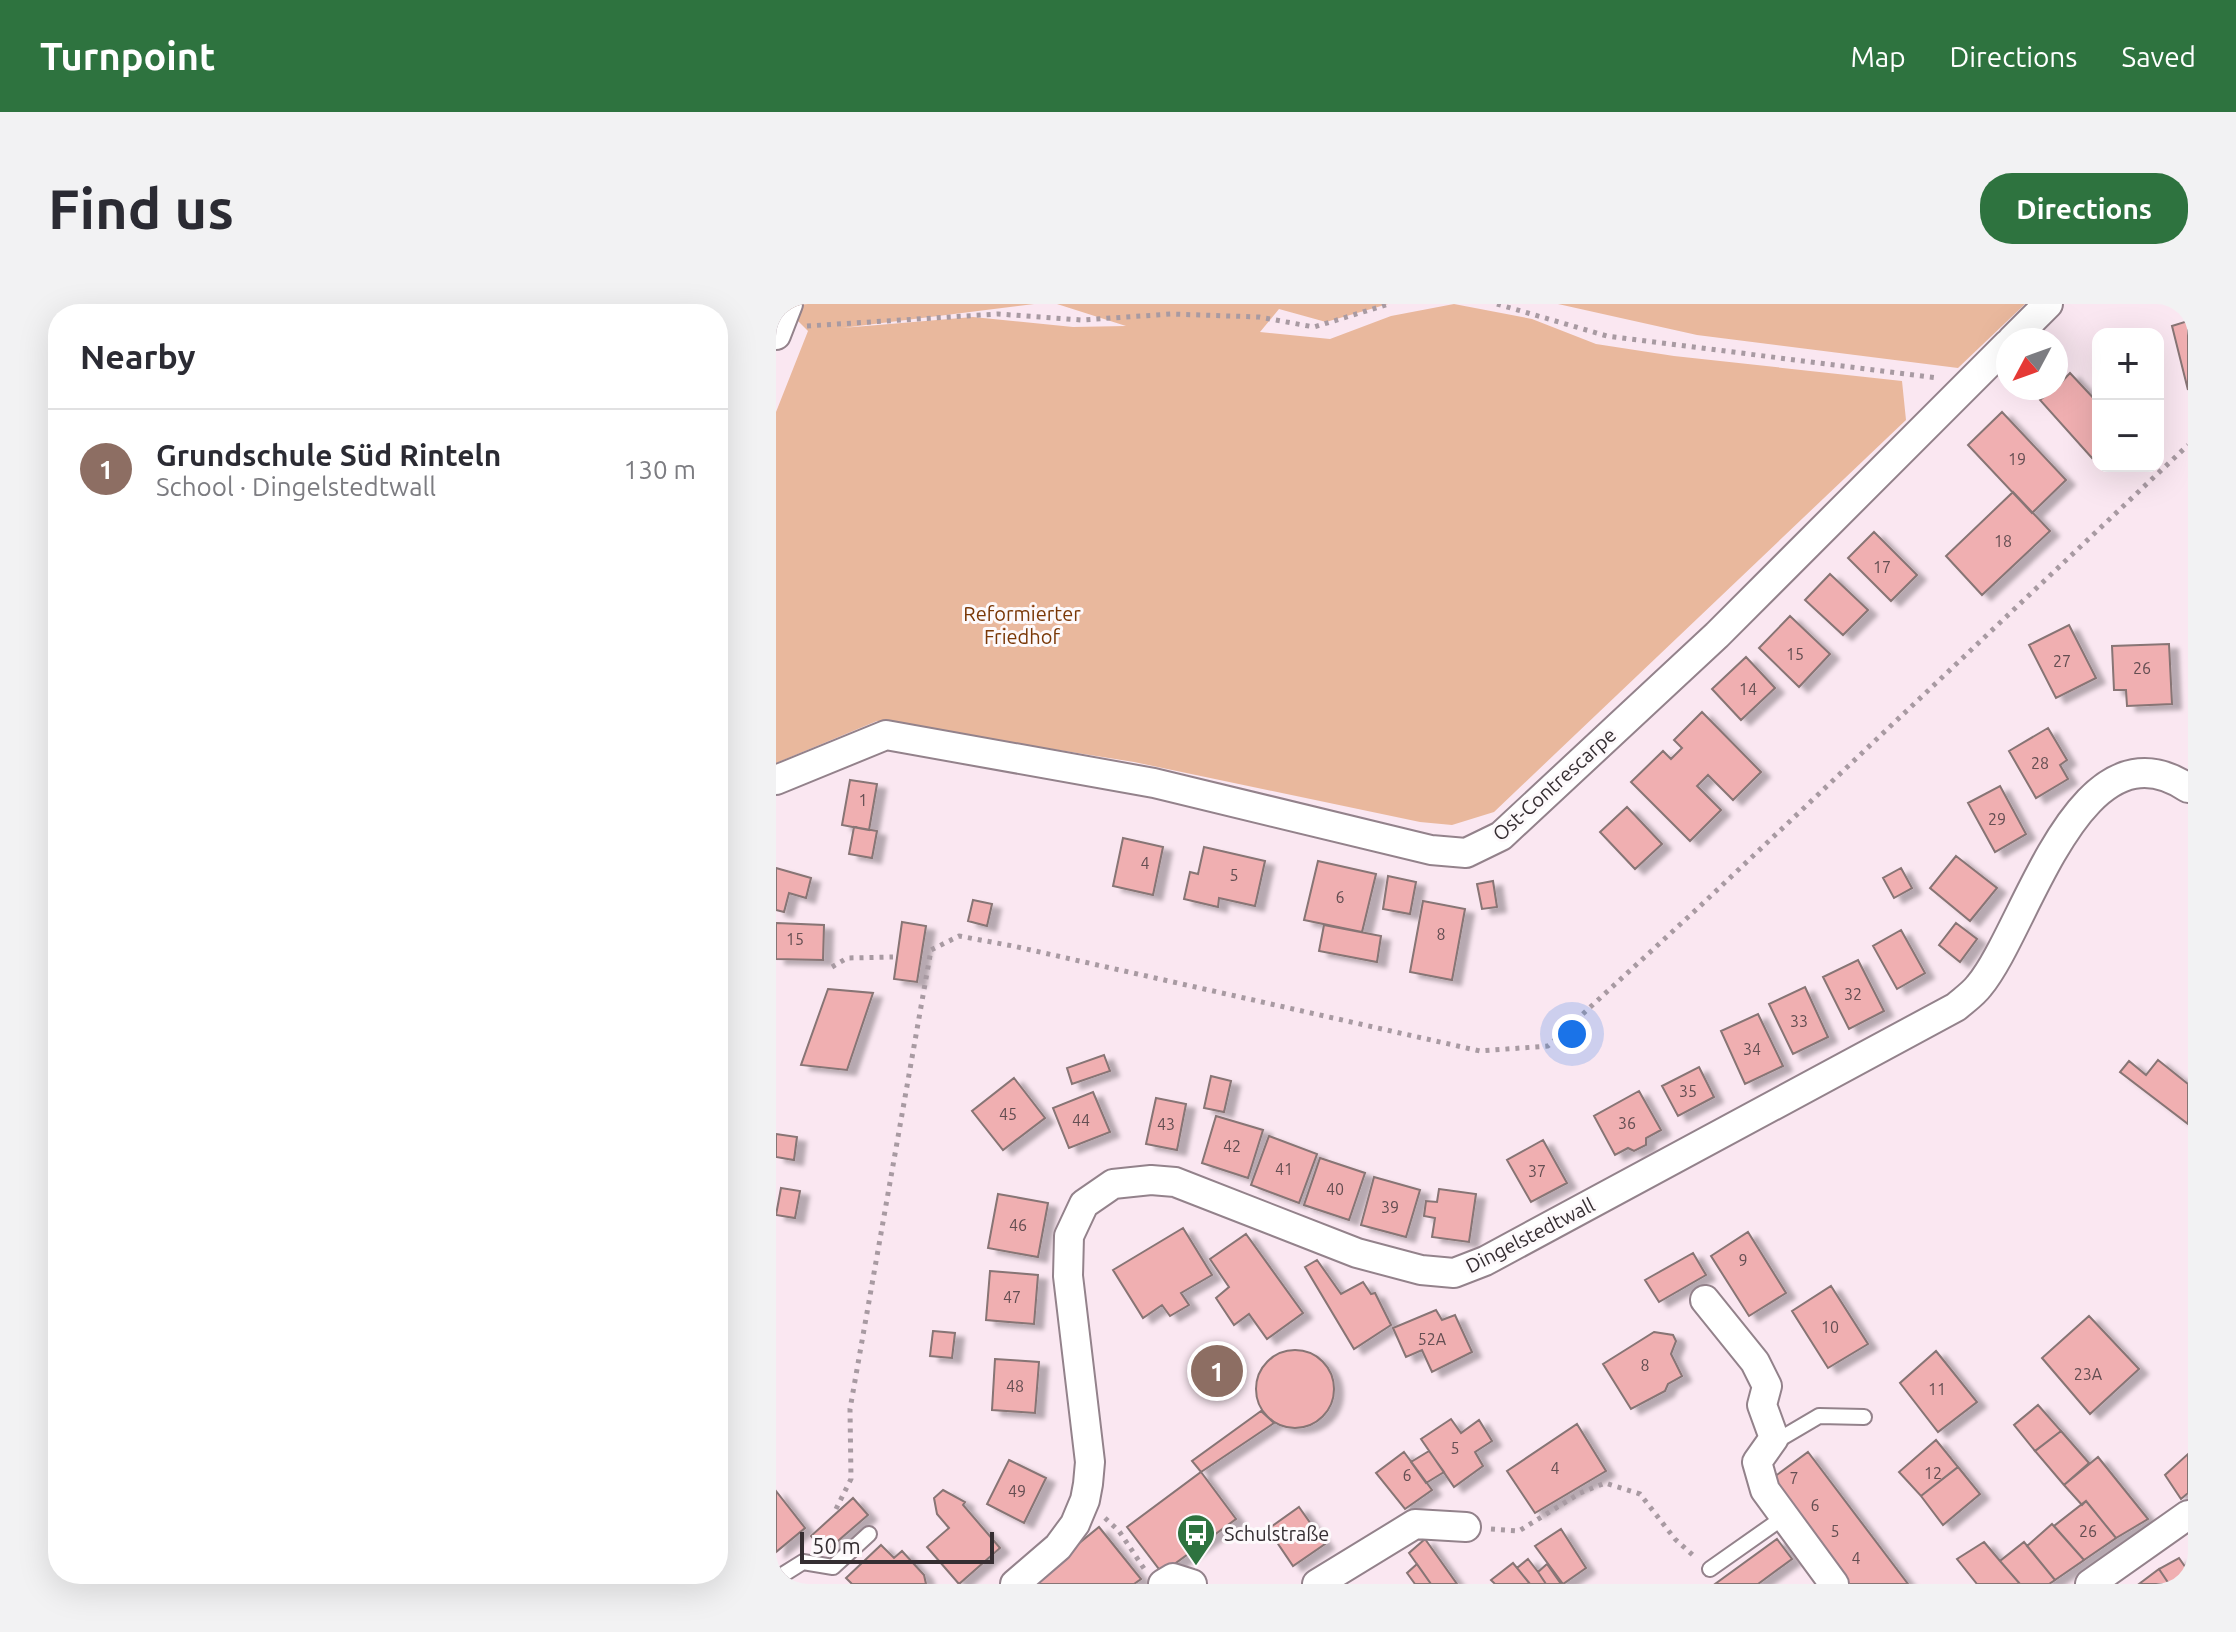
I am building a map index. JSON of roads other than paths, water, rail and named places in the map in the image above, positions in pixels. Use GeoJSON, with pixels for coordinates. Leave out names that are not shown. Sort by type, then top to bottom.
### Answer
{"type":"FeatureCollection","features":[{"type":"Feature","properties":{"kind":"street","name":"Ost-Contrescarpe"},"geometry":{"type":"LineString","coordinates":[[2024,328],[2048,304]]}},
{"type":"Feature","properties":{"kind":"street","name":"Ost-Contrescarpe"},"geometry":{"type":"LineString","coordinates":[[776,780],[886,735],[1154,783],[1431,850],[1466,853],[1501,836],[1717,635],[1996,356]]}},
{"type":"Feature","properties":{"kind":"street","name":"Dingelstedtwall"},"geometry":{"type":"LineString","coordinates":[[1015,1584],[1058,1547],[1075,1524],[1085,1500],[1090,1462],[1068,1276],[1069,1236],[1084,1204],[1113,1184],[1151,1180],[1175,1182],[1357,1253],[1421,1270],[1454,1273],[1485,1261],[1956,1007],[1980,986],[2072,820],[2092,797],[2112,782],[2137,773],[2175,779],[2188,788]]}},
{"type":"Feature","properties":{"kind":"street"},"geometry":{"type":"LineString","coordinates":[[1705,1300],[1755,1362],[1767,1386],[1762,1405],[1774,1438],[1757,1462],[1765,1490],[1834,1584]]}},
{"type":"Feature","properties":{"kind":"street"},"geometry":{"type":"LineString","coordinates":[[2090,1584],[2188,1515]]}},
{"type":"Feature","properties":{"kind":"street"},"geometry":{"type":"LineString","coordinates":[[1317,1584],[1415,1524],[1466,1527]]}},
{"type":"Feature","properties":{"kind":"street"},"geometry":{"type":"LineString","coordinates":[[1154,1577],[1173,1578],[1192,1584]]}},
{"type":"Feature","properties":{"kind":"lane"},"geometry":{"type":"LineString","coordinates":[[1774,1438],[1785,1436],[1819,1416],[1864,1417]]}},
{"type":"Feature","properties":{"kind":"lane"},"geometry":{"type":"LineString","coordinates":[[1710,1569],[1784,1517]]}},
{"type":"Feature","properties":{"kind":"lane"},"geometry":{"type":"LineString","coordinates":[[776,1579],[803,1562],[833,1567],[869,1534]]}},
{"type":"Feature","properties":{"kind":"place","name":"Grundschule Süd Rinteln"},"geometry":{"type":"Point","coordinates":[1217,1371]}},
{"type":"Feature","properties":{"kind":"place","name":"Schulstraße"},"geometry":{"type":"Point","coordinates":[1196,1567]}},
{"type":"Feature","properties":{"kind":"park label","name":"Reformierter Friedhof"},"geometry":{"type":"Point","coordinates":[1022,624]}}]}
